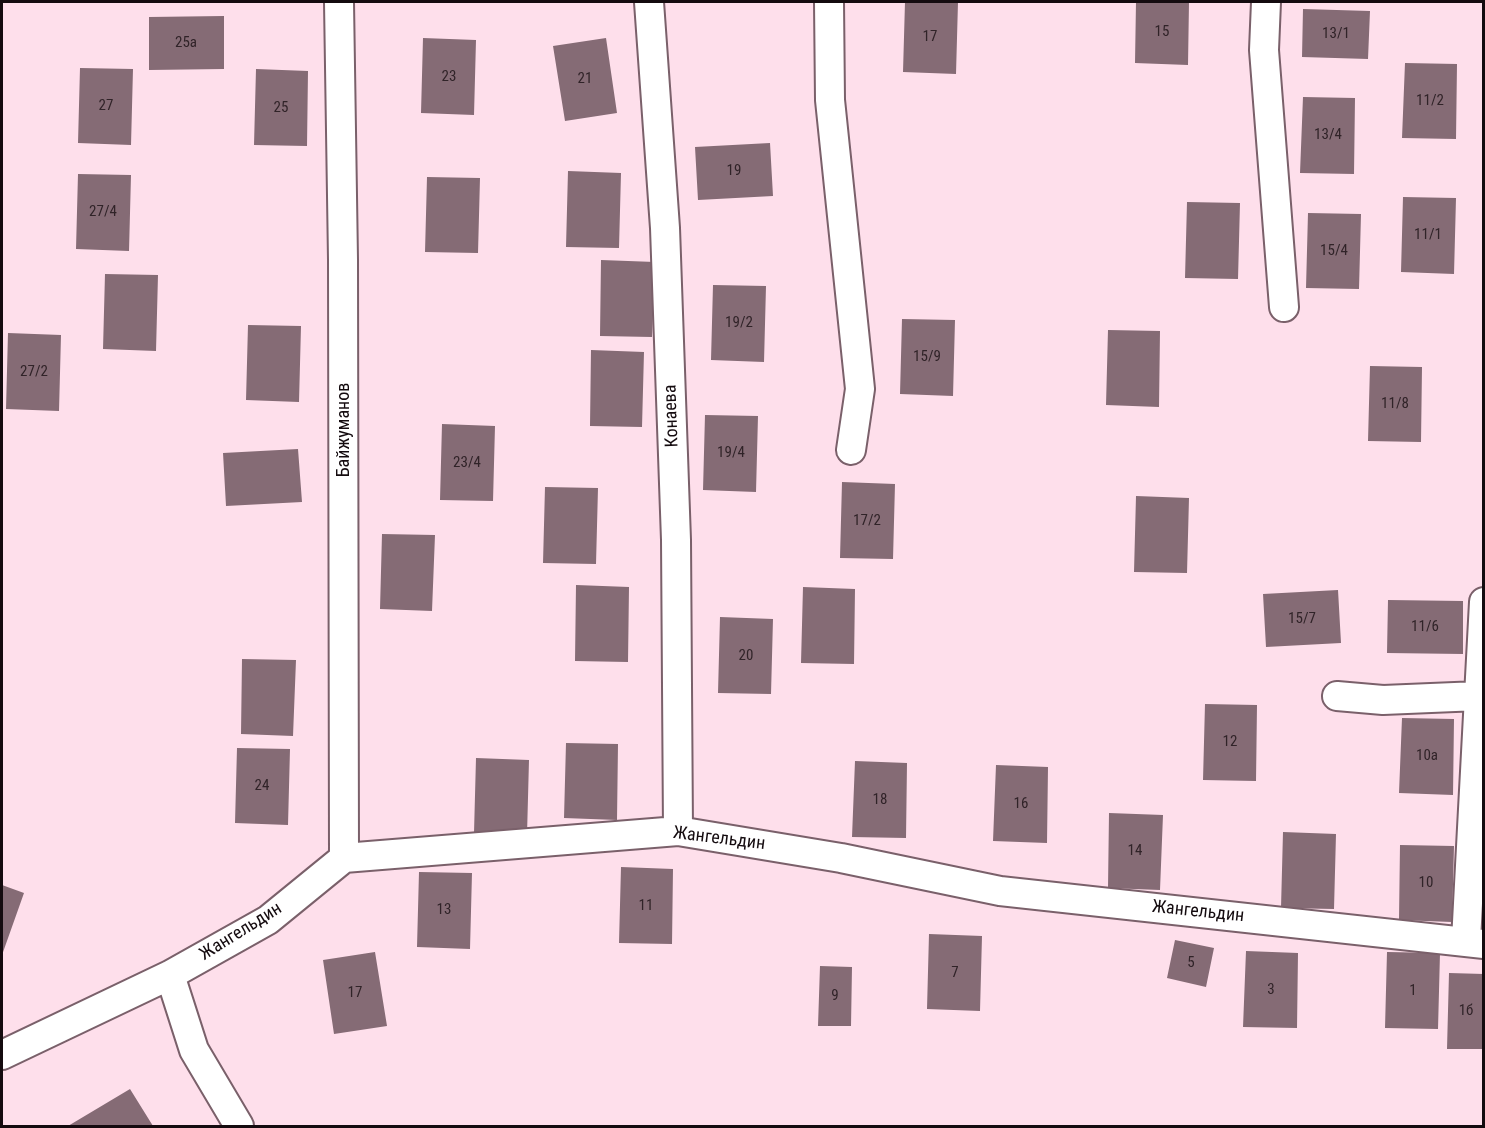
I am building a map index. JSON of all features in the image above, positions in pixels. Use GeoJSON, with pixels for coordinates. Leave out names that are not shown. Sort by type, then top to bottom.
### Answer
{"type":"FeatureCollection","features":[{"type":"Feature","properties":{"kind":"street","name":"Байжуманов"},"geometry":{"type":"LineString","coordinates":[[339,2],[343,260],[344,858]]}},
{"type":"Feature","properties":{"kind":"street","name":"Конаева"},"geometry":{"type":"LineString","coordinates":[[648,2],[665,228],[676,517],[678,831]]}},
{"type":"Feature","properties":{"kind":"street"},"geometry":{"type":"LineString","coordinates":[[829,2],[830,100],[860,389],[851,450]]}},
{"type":"Feature","properties":{"kind":"street"},"geometry":{"type":"LineString","coordinates":[[1266,2],[1264,50],[1284,307]]}},
{"type":"Feature","properties":{"kind":"street"},"geometry":{"type":"LineString","coordinates":[[1475,942],[1479,696],[1484,602]]}},
{"type":"Feature","properties":{"kind":"street"},"geometry":{"type":"LineString","coordinates":[[1337,696],[1383,700],[1479,696]]}},
{"type":"Feature","properties":{"kind":"street","name":"Жангельдин"},"geometry":{"type":"LineString","coordinates":[[2,1054],[170,975],[268,920],[344,858],[678,831],[841,858],[1000,891],[1475,942]]}},
{"type":"Feature","properties":{"kind":"street"},"geometry":{"type":"LineString","coordinates":[[170,975],[194,1050],[239,1126]]}},
{"type":"Feature","properties":{"kind":"building"},"geometry":{"type":"Polygon","coordinates":[[[905,2],[958,2],[956,74],[903,72],[905,2]]]}},
{"type":"Feature","properties":{"kind":"building"},"geometry":{"type":"Polygon","coordinates":[[[1136,2],[1189,2],[1188,65],[1135,63],[1136,2]]]}},
{"type":"Feature","properties":{"kind":"building"},"geometry":{"type":"Polygon","coordinates":[[[1303,9],[1370,11],[1368,59],[1302,57],[1303,9]]]}},
{"type":"Feature","properties":{"kind":"building"},"geometry":{"type":"Polygon","coordinates":[[[224,16],[224,69],[149,70],[149,17],[224,16]]]}},
{"type":"Feature","properties":{"kind":"building"},"geometry":{"type":"Polygon","coordinates":[[[423,38],[476,40],[474,115],[421,113],[423,38]]]}},
{"type":"Feature","properties":{"kind":"building"},"geometry":{"type":"Polygon","coordinates":[[[606,38],[617,113],[565,121],[553,46],[606,38]]]}},
{"type":"Feature","properties":{"kind":"building"},"geometry":{"type":"Polygon","coordinates":[[[1405,63],[1457,64],[1456,139],[1402,138],[1405,63]]]}},
{"type":"Feature","properties":{"kind":"building"},"geometry":{"type":"Polygon","coordinates":[[[80,68],[133,69],[131,145],[78,143],[80,68]]]}},
{"type":"Feature","properties":{"kind":"building"},"geometry":{"type":"Polygon","coordinates":[[[256,69],[308,71],[307,146],[254,145],[256,69]]]}},
{"type":"Feature","properties":{"kind":"building"},"geometry":{"type":"Polygon","coordinates":[[[1303,97],[1355,98],[1354,174],[1300,173],[1303,97]]]}},
{"type":"Feature","properties":{"kind":"building"},"geometry":{"type":"Polygon","coordinates":[[[770,143],[773,196],[698,200],[695,147],[770,143]]]}},
{"type":"Feature","properties":{"kind":"building"},"geometry":{"type":"Polygon","coordinates":[[[568,171],[621,173],[619,248],[566,247],[568,171]]]}},
{"type":"Feature","properties":{"kind":"building"},"geometry":{"type":"Polygon","coordinates":[[[78,174],[131,175],[129,251],[76,249],[78,174]]]}},
{"type":"Feature","properties":{"kind":"building"},"geometry":{"type":"Polygon","coordinates":[[[427,177],[480,178],[478,253],[425,252],[427,177]]]}},
{"type":"Feature","properties":{"kind":"building"},"geometry":{"type":"Polygon","coordinates":[[[1403,197],[1456,198],[1454,274],[1401,272],[1403,197]]]}},
{"type":"Feature","properties":{"kind":"building"},"geometry":{"type":"Polygon","coordinates":[[[1187,202],[1240,203],[1238,279],[1185,278],[1187,202]]]}},
{"type":"Feature","properties":{"kind":"building"},"geometry":{"type":"Polygon","coordinates":[[[1308,213],[1361,214],[1359,289],[1306,288],[1308,213]]]}},
{"type":"Feature","properties":{"kind":"building"},"geometry":{"type":"Polygon","coordinates":[[[601,260],[655,262],[652,337],[600,336],[601,260]]]}},
{"type":"Feature","properties":{"kind":"building"},"geometry":{"type":"Polygon","coordinates":[[[105,274],[158,275],[156,351],[103,349],[105,274]]]}},
{"type":"Feature","properties":{"kind":"building"},"geometry":{"type":"Polygon","coordinates":[[[713,285],[766,286],[764,362],[711,360],[713,285]]]}},
{"type":"Feature","properties":{"kind":"building"},"geometry":{"type":"Polygon","coordinates":[[[902,319],[955,320],[953,396],[900,394],[902,319]]]}},
{"type":"Feature","properties":{"kind":"building"},"geometry":{"type":"Polygon","coordinates":[[[248,325],[301,326],[299,402],[246,400],[248,325]]]}},
{"type":"Feature","properties":{"kind":"building"},"geometry":{"type":"Polygon","coordinates":[[[1108,330],[1160,331],[1159,407],[1106,405],[1108,330]]]}},
{"type":"Feature","properties":{"kind":"building"},"geometry":{"type":"Polygon","coordinates":[[[8,333],[61,335],[59,411],[6,409],[8,333]]]}},
{"type":"Feature","properties":{"kind":"building"},"geometry":{"type":"Polygon","coordinates":[[[591,350],[644,352],[642,427],[590,426],[591,350]]]}},
{"type":"Feature","properties":{"kind":"building"},"geometry":{"type":"Polygon","coordinates":[[[1370,366],[1422,367],[1421,442],[1368,441],[1370,366]]]}},
{"type":"Feature","properties":{"kind":"building"},"geometry":{"type":"Polygon","coordinates":[[[705,415],[758,416],[756,492],[703,490],[705,415]]]}},
{"type":"Feature","properties":{"kind":"building"},"geometry":{"type":"Polygon","coordinates":[[[442,424],[495,426],[493,501],[440,500],[442,424]]]}},
{"type":"Feature","properties":{"kind":"building"},"geometry":{"type":"Polygon","coordinates":[[[298,449],[302,502],[226,506],[223,453],[298,449]]]}},
{"type":"Feature","properties":{"kind":"building"},"geometry":{"type":"Polygon","coordinates":[[[842,482],[895,484],[893,559],[840,558],[842,482]]]}},
{"type":"Feature","properties":{"kind":"building"},"geometry":{"type":"Polygon","coordinates":[[[545,487],[598,488],[596,564],[543,563],[545,487]]]}},
{"type":"Feature","properties":{"kind":"building"},"geometry":{"type":"Polygon","coordinates":[[[1136,496],[1189,498],[1187,573],[1134,572],[1136,496]]]}},
{"type":"Feature","properties":{"kind":"building"},"geometry":{"type":"Polygon","coordinates":[[[382,534],[435,535],[432,611],[380,609],[382,534]]]}},
{"type":"Feature","properties":{"kind":"building"},"geometry":{"type":"Polygon","coordinates":[[[576,585],[629,587],[628,662],[575,661],[576,585]]]}},
{"type":"Feature","properties":{"kind":"building"},"geometry":{"type":"Polygon","coordinates":[[[803,587],[855,589],[854,664],[801,663],[803,587]]]}},
{"type":"Feature","properties":{"kind":"building"},"geometry":{"type":"Polygon","coordinates":[[[1338,590],[1341,643],[1266,647],[1263,594],[1338,590]]]}},
{"type":"Feature","properties":{"kind":"building"},"geometry":{"type":"Polygon","coordinates":[[[1388,600],[1463,601],[1463,654],[1387,653],[1388,600]]]}},
{"type":"Feature","properties":{"kind":"building"},"geometry":{"type":"Polygon","coordinates":[[[720,617],[773,619],[771,694],[718,693],[720,617]]]}},
{"type":"Feature","properties":{"kind":"building"},"geometry":{"type":"Polygon","coordinates":[[[242,659],[296,660],[293,736],[241,734],[242,659]]]}},
{"type":"Feature","properties":{"kind":"building"},"geometry":{"type":"Polygon","coordinates":[[[1205,704],[1257,705],[1256,781],[1203,780],[1205,704]]]}},
{"type":"Feature","properties":{"kind":"building"},"geometry":{"type":"Polygon","coordinates":[[[1402,718],[1454,719],[1453,795],[1399,793],[1402,718]]]}},
{"type":"Feature","properties":{"kind":"building"},"geometry":{"type":"Polygon","coordinates":[[[566,743],[618,744],[617,820],[564,818],[566,743]]]}},
{"type":"Feature","properties":{"kind":"building"},"geometry":{"type":"Polygon","coordinates":[[[237,748],[290,749],[288,825],[235,823],[237,748]]]}},
{"type":"Feature","properties":{"kind":"building"},"geometry":{"type":"Polygon","coordinates":[[[476,758],[529,760],[527,835],[474,833],[476,758]]]}},
{"type":"Feature","properties":{"kind":"building"},"geometry":{"type":"Polygon","coordinates":[[[855,761],[907,763],[906,838],[852,837],[855,761]]]}},
{"type":"Feature","properties":{"kind":"building"},"geometry":{"type":"Polygon","coordinates":[[[996,765],[1048,767],[1047,843],[993,841],[996,765]]]}},
{"type":"Feature","properties":{"kind":"building"},"geometry":{"type":"Polygon","coordinates":[[[1109,813],[1163,815],[1160,890],[1108,888],[1109,813]]]}},
{"type":"Feature","properties":{"kind":"building"},"geometry":{"type":"Polygon","coordinates":[[[1283,832],[1336,834],[1334,909],[1281,908],[1283,832]]]}},
{"type":"Feature","properties":{"kind":"building"},"geometry":{"type":"Polygon","coordinates":[[[1400,845],[1454,846],[1452,922],[1399,920],[1400,845]]]}},
{"type":"Feature","properties":{"kind":"building"},"geometry":{"type":"Polygon","coordinates":[[[621,867],[673,869],[672,944],[619,943],[621,867]]]}},
{"type":"Feature","properties":{"kind":"building"},"geometry":{"type":"Polygon","coordinates":[[[419,872],[472,873],[470,949],[417,947],[419,872]]]}},
{"type":"Feature","properties":{"kind":"building"},"geometry":{"type":"Polygon","coordinates":[[[2,885],[24,893],[2,955],[2,885]]]}},
{"type":"Feature","properties":{"kind":"building"},"geometry":{"type":"Polygon","coordinates":[[[929,934],[982,936],[980,1011],[927,1009],[929,934]]]}},
{"type":"Feature","properties":{"kind":"building"},"geometry":{"type":"Polygon","coordinates":[[[1175,940],[1214,948],[1206,987],[1167,978],[1175,940]]]}},
{"type":"Feature","properties":{"kind":"building"},"geometry":{"type":"Polygon","coordinates":[[[1246,951],[1298,953],[1297,1028],[1243,1027],[1246,951]]]}},
{"type":"Feature","properties":{"kind":"building"},"geometry":{"type":"Polygon","coordinates":[[[375,952],[387,1026],[334,1034],[323,960],[375,952]]]}},
{"type":"Feature","properties":{"kind":"building"},"geometry":{"type":"Polygon","coordinates":[[[1387,952],[1440,953],[1438,1029],[1385,1028],[1387,952]]]}},
{"type":"Feature","properties":{"kind":"building"},"geometry":{"type":"Polygon","coordinates":[[[820,966],[852,967],[851,1026],[818,1026],[820,966]]]}},
{"type":"Feature","properties":{"kind":"building"},"geometry":{"type":"Polygon","coordinates":[[[1449,973],[1484,974],[1484,1049],[1447,1049],[1449,973]]]}},
{"type":"Feature","properties":{"kind":"building"},"geometry":{"type":"Polygon","coordinates":[[[130,1089],[153,1126],[68,1126],[130,1089]]]}}]}
